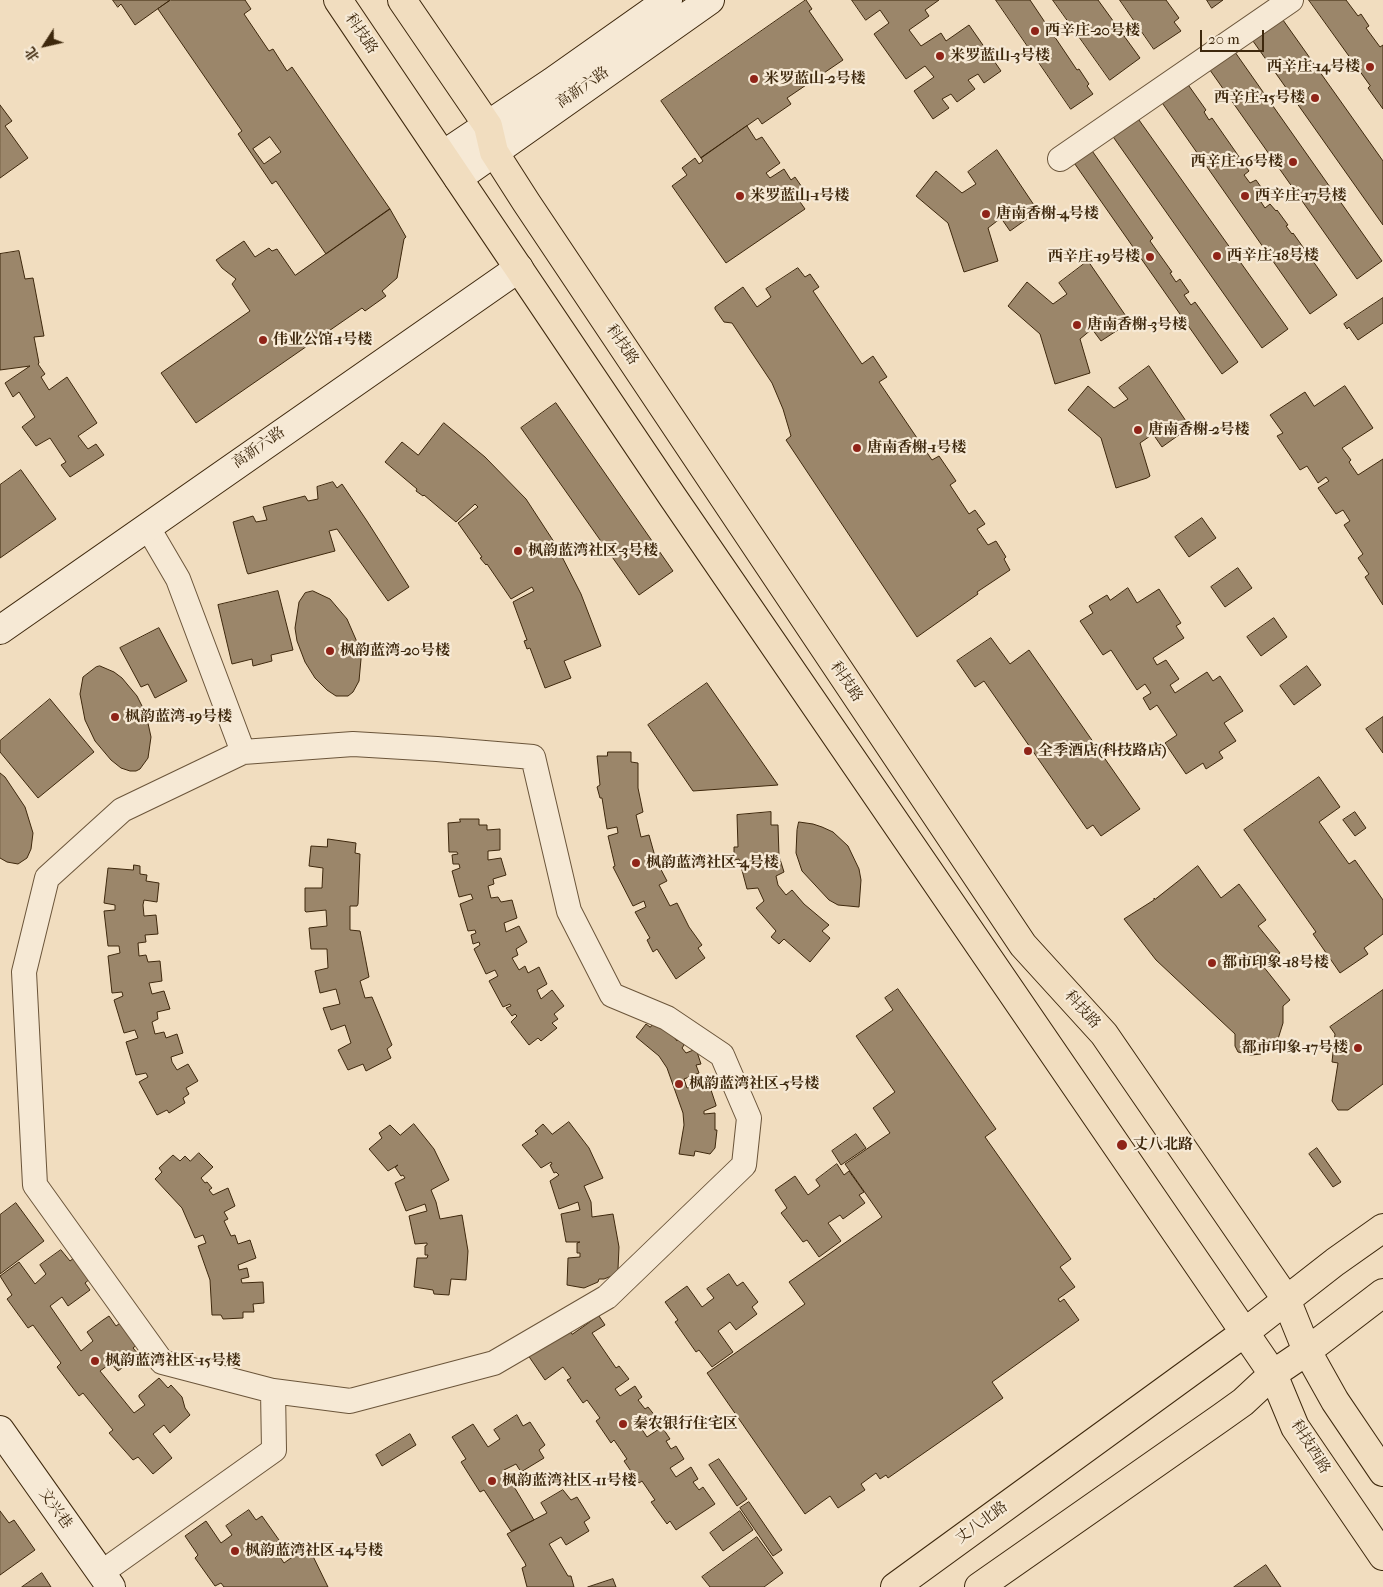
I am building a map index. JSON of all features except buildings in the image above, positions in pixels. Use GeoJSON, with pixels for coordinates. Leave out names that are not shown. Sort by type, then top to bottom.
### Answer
{"type":"FeatureCollection","features":[{"type":"Feature","properties":{"kind":"main road","name":"科技路"},"geometry":{"type":"LineString","coordinates":[[338,0],[1244,1333]]}},
{"type":"Feature","properties":{"kind":"main road","name":"科技路"},"geometry":{"type":"LineString","coordinates":[[402,0],[488,126],[494,152],[1023,945],[1104,1034],[1286,1299],[1307,1352]]}},
{"type":"Feature","properties":{"kind":"main road","name":"丈八北路"},"geometry":{"type":"LineString","coordinates":[[895,1587],[1244,1333],[1286,1299],[1383,1228]]}},
{"type":"Feature","properties":{"kind":"main road"},"geometry":{"type":"LineString","coordinates":[[979,1587],[1222,1417],[1273,1374],[1307,1352],[1383,1293]]}},
{"type":"Feature","properties":{"kind":"main road","name":"科技西路"},"geometry":{"type":"LineString","coordinates":[[1244,1333],[1273,1374],[1295,1427],[1383,1556]]}},
{"type":"Feature","properties":{"kind":"main road"},"geometry":{"type":"LineString","coordinates":[[1307,1352],[1335,1401],[1383,1472]]}},
{"type":"Feature","properties":{"kind":"street","name":"高新六路"},"geometry":{"type":"LineString","coordinates":[[443,155],[488,126],[668,0]]}},
{"type":"Feature","properties":{"kind":"street","name":"高新六路"},"geometry":{"type":"LineString","coordinates":[[458,178],[710,0]]}},
{"type":"Feature","properties":{"kind":"street"},"geometry":{"type":"LineString","coordinates":[[1060,159],[1291,0]]}},
{"type":"Feature","properties":{"kind":"street","name":"高新六路"},"geometry":{"type":"LineString","coordinates":[[0,630],[519,268]]}},
{"type":"Feature","properties":{"kind":"street"},"geometry":{"type":"LineString","coordinates":[[147,526],[178,579],[242,752]]}},
{"type":"Feature","properties":{"kind":"street"},"geometry":{"type":"LineString","coordinates":[[353,744],[533,757],[569,911],[612,995],[667,1018],[722,1055],[749,1118],[744,1165],[607,1297],[494,1363],[350,1401],[273,1392],[162,1362],[35,1185],[24,972],[47,878],[122,810],[242,752],[353,744]]}},
{"type":"Feature","properties":{"kind":"street"},"geometry":{"type":"LineString","coordinates":[[106,1580],[274,1450],[273,1392]]}},
{"type":"Feature","properties":{"kind":"street","name":"文兴巷"},"geometry":{"type":"LineString","coordinates":[[0,1430],[106,1580]]}},
{"type":"Feature","properties":{"kind":"place","name":"西辛庄-20号楼"},"geometry":{"type":"Point","coordinates":[1035,31]}},
{"type":"Feature","properties":{"kind":"place","name":"米罗蓝山-3号楼"},"geometry":{"type":"Point","coordinates":[940,56]}},
{"type":"Feature","properties":{"kind":"place","name":"西辛庄-14号楼"},"geometry":{"type":"Point","coordinates":[1370,67]}},
{"type":"Feature","properties":{"kind":"place","name":"米罗蓝山-2号楼"},"geometry":{"type":"Point","coordinates":[754,79]}},
{"type":"Feature","properties":{"kind":"place","name":"西辛庄-15号楼"},"geometry":{"type":"Point","coordinates":[1315,98]}},
{"type":"Feature","properties":{"kind":"place","name":"西辛庄-16号楼"},"geometry":{"type":"Point","coordinates":[1293,162]}},
{"type":"Feature","properties":{"kind":"place","name":"米罗蓝山-1号楼"},"geometry":{"type":"Point","coordinates":[740,196]}},
{"type":"Feature","properties":{"kind":"place","name":"西辛庄-17号楼"},"geometry":{"type":"Point","coordinates":[1245,196]}},
{"type":"Feature","properties":{"kind":"place","name":"唐南香榭-4号楼"},"geometry":{"type":"Point","coordinates":[986,214]}},
{"type":"Feature","properties":{"kind":"place","name":"西辛庄-18号楼"},"geometry":{"type":"Point","coordinates":[1217,256]}},
{"type":"Feature","properties":{"kind":"place","name":"西辛庄-19号楼"},"geometry":{"type":"Point","coordinates":[1150,257]}},
{"type":"Feature","properties":{"kind":"place","name":"唐南香榭-3号楼"},"geometry":{"type":"Point","coordinates":[1077,325]}},
{"type":"Feature","properties":{"kind":"place","name":"伟业公馆-1号楼"},"geometry":{"type":"Point","coordinates":[263,340]}},
{"type":"Feature","properties":{"kind":"place","name":"唐南香榭-2号楼"},"geometry":{"type":"Point","coordinates":[1138,430]}},
{"type":"Feature","properties":{"kind":"place","name":"唐南香榭-1号楼"},"geometry":{"type":"Point","coordinates":[857,448]}},
{"type":"Feature","properties":{"kind":"place","name":"枫韵蓝湾社区-3号楼"},"geometry":{"type":"Point","coordinates":[518,551]}},
{"type":"Feature","properties":{"kind":"place","name":"枫韵蓝湾-20号楼"},"geometry":{"type":"Point","coordinates":[330,651]}},
{"type":"Feature","properties":{"kind":"place","name":"枫韵蓝湾-19号楼"},"geometry":{"type":"Point","coordinates":[115,717]}},
{"type":"Feature","properties":{"kind":"place","name":"全季酒店(科技路店)"},"geometry":{"type":"Point","coordinates":[1028,751]}},
{"type":"Feature","properties":{"kind":"place","name":"枫韵蓝湾社区-4号楼"},"geometry":{"type":"Point","coordinates":[636,863]}},
{"type":"Feature","properties":{"kind":"place","name":"都市印象-18号楼"},"geometry":{"type":"Point","coordinates":[1212,963]}},
{"type":"Feature","properties":{"kind":"place","name":"都市印象-17号楼"},"geometry":{"type":"Point","coordinates":[1358,1048]}},
{"type":"Feature","properties":{"kind":"place","name":"枫韵蓝湾社区-5号楼"},"geometry":{"type":"Point","coordinates":[679,1084]}},
{"type":"Feature","properties":{"kind":"place","name":"丈八北路"},"geometry":{"type":"Point","coordinates":[1122,1145]}},
{"type":"Feature","properties":{"kind":"place","name":"枫韵蓝湾社区-15号楼"},"geometry":{"type":"Point","coordinates":[95,1361]}},
{"type":"Feature","properties":{"kind":"place","name":"秦农银行住宅区"},"geometry":{"type":"Point","coordinates":[623,1424]}},
{"type":"Feature","properties":{"kind":"place","name":"枫韵蓝湾社区-11号楼"},"geometry":{"type":"Point","coordinates":[492,1481]}},
{"type":"Feature","properties":{"kind":"place","name":"枫韵蓝湾社区-14号楼"},"geometry":{"type":"Point","coordinates":[235,1551]}}]}
